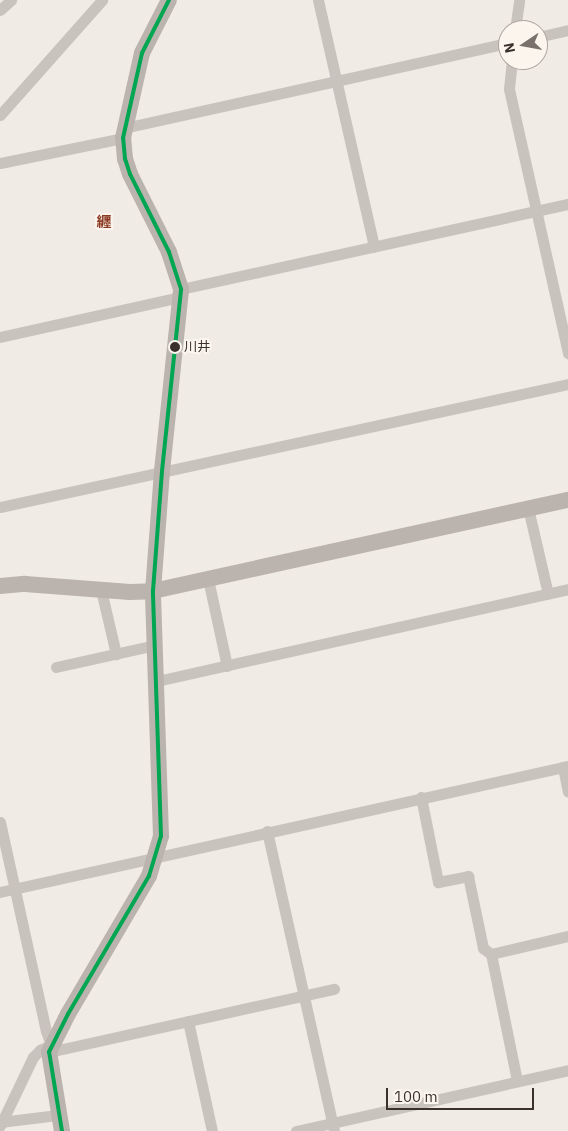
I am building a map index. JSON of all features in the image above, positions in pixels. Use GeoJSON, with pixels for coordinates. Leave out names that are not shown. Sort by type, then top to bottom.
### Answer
{"type":"FeatureCollection","features":[{"type":"Feature","properties":{"kind":"street"},"geometry":{"type":"LineString","coordinates":[[0,10],[12,0]]}},
{"type":"Feature","properties":{"kind":"street"},"geometry":{"type":"LineString","coordinates":[[0,115],[102,0]]}},
{"type":"Feature","properties":{"kind":"street"},"geometry":{"type":"LineString","coordinates":[[50,1048],[149,876],[161,836],[157,682],[152,590],[162,471],[181,293],[168,252],[130,174],[125,159],[124,133],[142,53],[169,0]]}},
{"type":"Feature","properties":{"kind":"street"},"geometry":{"type":"LineString","coordinates":[[318,0],[374,247]]}},
{"type":"Feature","properties":{"kind":"street"},"geometry":{"type":"LineString","coordinates":[[516,20],[519,0]]}},
{"type":"Feature","properties":{"kind":"street"},"geometry":{"type":"LineString","coordinates":[[548,35],[568,30]]}},
{"type":"Feature","properties":{"kind":"street"},"geometry":{"type":"LineString","coordinates":[[0,163],[336,81],[498,45]]}},
{"type":"Feature","properties":{"kind":"street"},"geometry":{"type":"LineString","coordinates":[[511,70],[509,89],[568,352]]}},
{"type":"Feature","properties":{"kind":"street"},"geometry":{"type":"LineString","coordinates":[[0,337],[374,247],[568,204]]}},
{"type":"Feature","properties":{"kind":"street"},"geometry":{"type":"LineString","coordinates":[[0,507],[568,384]]}},
{"type":"Feature","properties":{"kind":"street"},"geometry":{"type":"LineString","coordinates":[[0,586],[25,584],[130,592],[152,590],[568,500]]}},
{"type":"Feature","properties":{"kind":"street"},"geometry":{"type":"LineString","coordinates":[[528,508],[548,594]]}},
{"type":"Feature","properties":{"kind":"street"},"geometry":{"type":"LineString","coordinates":[[208,579],[228,666]]}},
{"type":"Feature","properties":{"kind":"street"},"geometry":{"type":"LineString","coordinates":[[157,682],[568,589]]}},
{"type":"Feature","properties":{"kind":"street"},"geometry":{"type":"LineString","coordinates":[[101,590],[116,654]]}},
{"type":"Feature","properties":{"kind":"street"},"geometry":{"type":"LineString","coordinates":[[56,667],[155,645]]}},
{"type":"Feature","properties":{"kind":"street"},"geometry":{"type":"LineString","coordinates":[[0,892],[565,766],[568,792]]}},
{"type":"Feature","properties":{"kind":"street"},"geometry":{"type":"LineString","coordinates":[[421,797],[438,882],[468,876],[483,948],[491,954],[517,1081]]}},
{"type":"Feature","properties":{"kind":"street"},"geometry":{"type":"LineString","coordinates":[[0,822],[50,1048],[58,1115],[62,1131]]}},
{"type":"Feature","properties":{"kind":"street"},"geometry":{"type":"LineString","coordinates":[[267,832],[333,1127]]}},
{"type":"Feature","properties":{"kind":"street"},"geometry":{"type":"LineString","coordinates":[[491,954],[568,936]]}},
{"type":"Feature","properties":{"kind":"street"},"geometry":{"type":"LineString","coordinates":[[0,1123],[33,1058],[40,1050],[188,1021],[334,989]]}},
{"type":"Feature","properties":{"kind":"street"},"geometry":{"type":"LineString","coordinates":[[188,1021],[212,1131]]}},
{"type":"Feature","properties":{"kind":"street"},"geometry":{"type":"LineString","coordinates":[[296,1131],[333,1127],[568,1070]]}},
{"type":"Feature","properties":{"kind":"street"},"geometry":{"type":"LineString","coordinates":[[0,1123],[58,1115]]}},
{"type":"Feature","properties":{"kind":"transit line"},"geometry":{"type":"LineString","coordinates":[[62,1131],[49,1052],[68,1014],[149,876],[161,836],[153,591],[162,471],[181,289],[169,252],[130,174],[125,159],[123,138],[142,53],[169,0]]}},
{"type":"Feature","properties":{"kind":"place","name":"川井"},"geometry":{"type":"Point","coordinates":[175,347]}},
{"type":"Feature","properties":{"kind":"district","name":"纒"},"geometry":{"type":"Point","coordinates":[104,222]}}]}
